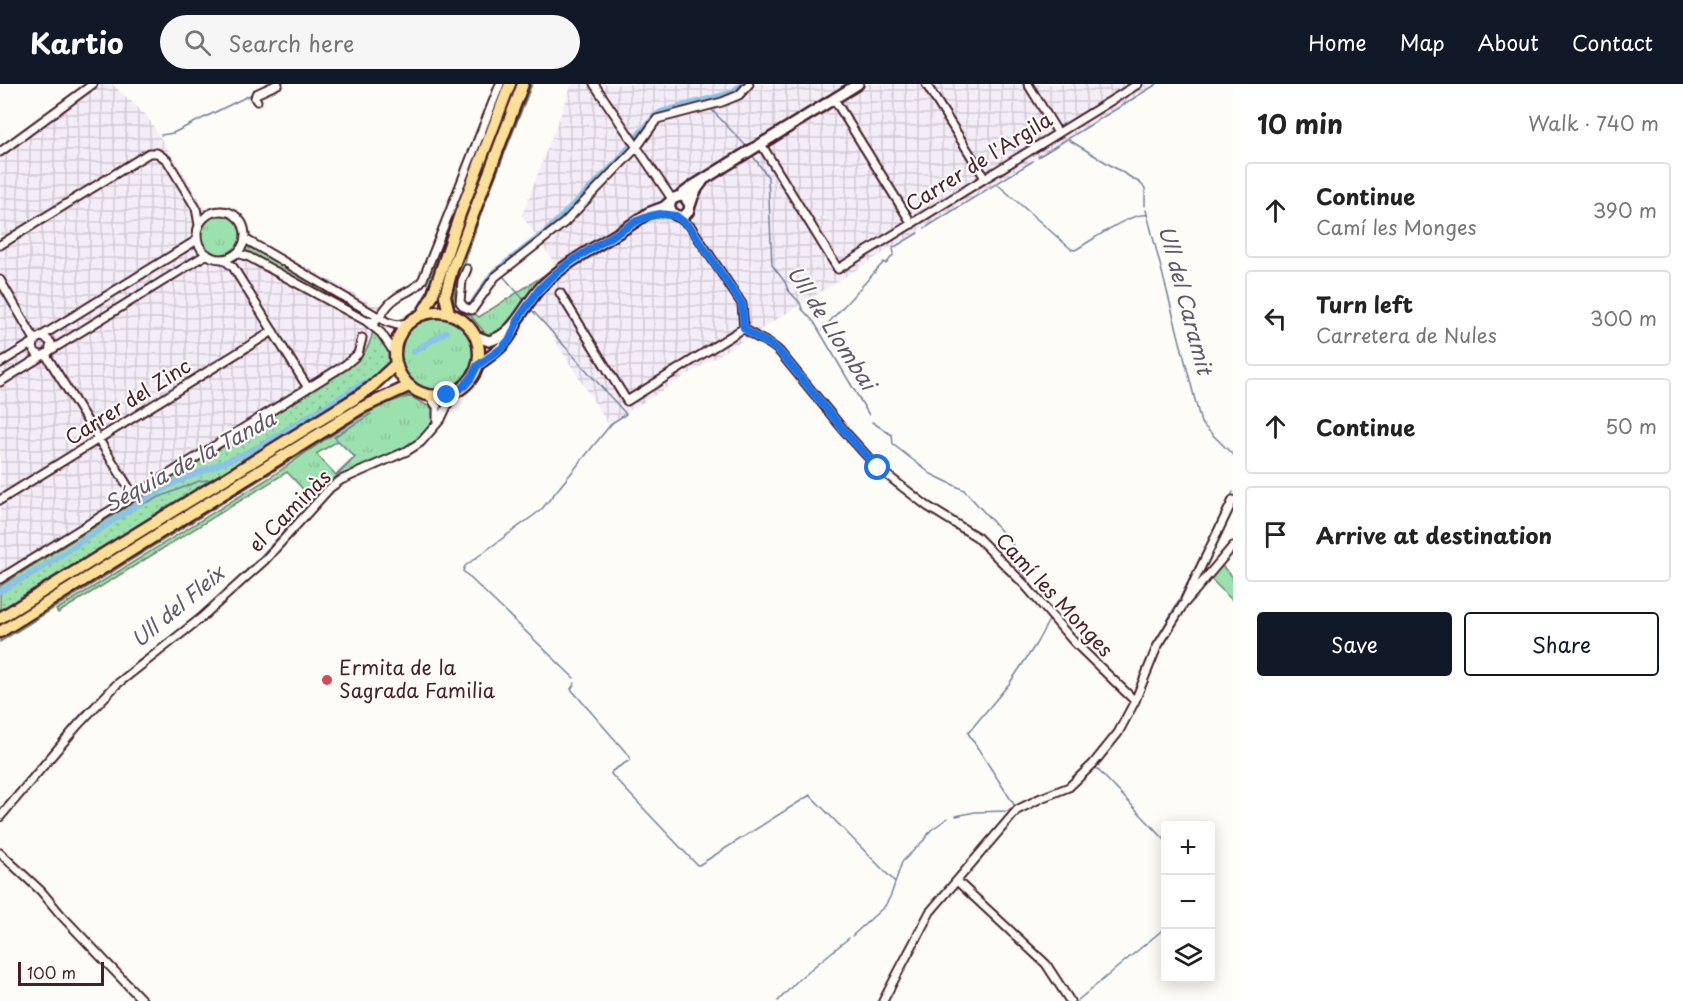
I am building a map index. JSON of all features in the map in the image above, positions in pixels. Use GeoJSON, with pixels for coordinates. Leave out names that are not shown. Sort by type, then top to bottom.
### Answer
{"type":"FeatureCollection","features":[{"type":"Feature","properties":{"kind":"main road"},"geometry":{"type":"LineString","coordinates":[[422,314],[432,297],[456,224],[510,84]]}},
{"type":"Feature","properties":{"kind":"main road"},"geometry":{"type":"LineString","coordinates":[[448,313],[444,299],[452,270],[523,84]]}},
{"type":"Feature","properties":{"kind":"main road"},"geometry":{"type":"LineString","coordinates":[[475,336],[489,341],[498,338],[520,316],[540,288],[573,260],[648,213],[664,207],[673,197],[858,84]]}},
{"type":"Feature","properties":{"kind":"main road"},"geometry":{"type":"LineString","coordinates":[[637,221],[660,214],[683,216],[703,180]]}},
{"type":"Feature","properties":{"kind":"main road"},"geometry":{"type":"LineString","coordinates":[[673,197],[688,200],[689,208]]}},
{"type":"Feature","properties":{"kind":"main road"},"geometry":{"type":"LineString","coordinates":[[673,197],[669,207],[671,212],[677,216]]}},
{"type":"Feature","properties":{"kind":"main road"},"geometry":{"type":"LineString","coordinates":[[448,313],[463,320],[475,336],[479,351],[477,366],[468,382],[453,393],[442,396],[429,395],[409,386],[400,376],[394,352],[398,336],[407,323],[422,314],[448,313]]}},
{"type":"Feature","properties":{"kind":"main road"},"geometry":{"type":"LineString","coordinates":[[477,366],[502,348],[510,339],[520,316]]}},
{"type":"Feature","properties":{"kind":"main road"},"geometry":{"type":"LineString","coordinates":[[0,618],[354,399],[396,364]]}},
{"type":"Feature","properties":{"kind":"main road"},"geometry":{"type":"LineString","coordinates":[[0,632],[361,408],[409,386]]}},
{"type":"Feature","properties":{"kind":"street"},"geometry":{"type":"LineString","coordinates":[[0,152],[93,84]]}},
{"type":"Feature","properties":{"kind":"street"},"geometry":{"type":"LineString","coordinates":[[257,101],[256,94],[278,84]]}},
{"type":"Feature","properties":{"kind":"street"},"geometry":{"type":"LineString","coordinates":[[366,321],[375,321],[380,317],[384,308],[423,279],[500,84]]}},
{"type":"Feature","properties":{"kind":"street"},"geometry":{"type":"LineString","coordinates":[[594,84],[673,197]]}},
{"type":"Feature","properties":{"kind":"street"},"geometry":{"type":"LineString","coordinates":[[467,269],[462,281],[460,302],[464,307],[472,310],[495,277],[564,223],[637,147],[657,119],[722,102],[739,95],[749,84]]}},
{"type":"Feature","properties":{"kind":"street"},"geometry":{"type":"LineString","coordinates":[[926,84],[985,178]]}},
{"type":"Feature","properties":{"kind":"street"},"geometry":{"type":"LineString","coordinates":[[1028,84],[1058,133]]}},
{"type":"Feature","properties":{"kind":"street","name":"Carrer de l'Argila"},"geometry":{"type":"LineString","coordinates":[[761,144],[838,269],[1138,84]]}},
{"type":"Feature","properties":{"kind":"street"},"geometry":{"type":"LineString","coordinates":[[834,99],[912,224]]}},
{"type":"Feature","properties":{"kind":"street"},"geometry":{"type":"LineString","coordinates":[[0,245],[149,153],[157,153],[167,160],[196,208],[199,225],[197,240],[201,249],[207,254],[223,259],[233,267],[308,388]]}},
{"type":"Feature","properties":{"kind":"street"},"geometry":{"type":"LineString","coordinates":[[196,208],[208,215]]}},
{"type":"Feature","properties":{"kind":"street"},"geometry":{"type":"LineString","coordinates":[[689,208],[690,227]]}},
{"type":"Feature","properties":{"kind":"street"},"geometry":{"type":"LineString","coordinates":[[199,225],[208,215],[223,211],[238,217],[243,224],[245,239],[235,255],[233,267]]}},
{"type":"Feature","properties":{"kind":"street"},"geometry":{"type":"LineString","coordinates":[[560,293],[627,401],[744,328],[742,304],[690,227],[677,216]]}},
{"type":"Feature","properties":{"kind":"street"},"geometry":{"type":"LineString","coordinates":[[245,239],[391,324],[407,323]]}},
{"type":"Feature","properties":{"kind":"street"},"geometry":{"type":"LineString","coordinates":[[0,363],[197,240]]}},
{"type":"Feature","properties":{"kind":"street"},"geometry":{"type":"LineString","coordinates":[[0,382],[207,254]]}},
{"type":"Feature","properties":{"kind":"street"},"geometry":{"type":"LineString","coordinates":[[223,259],[235,255],[249,257],[366,321],[381,333],[394,352]]}},
{"type":"Feature","properties":{"kind":"street"},"geometry":{"type":"LineString","coordinates":[[0,280],[37,339]]}},
{"type":"Feature","properties":{"kind":"street"},"geometry":{"type":"LineString","coordinates":[[368,309],[384,308]]}},
{"type":"Feature","properties":{"kind":"street","name":"Camí les Monges"},"geometry":{"type":"LineString","coordinates":[[744,328],[751,335],[769,342],[779,351],[878,468],[927,506],[977,537],[1024,584],[1074,642],[1135,701]]}},
{"type":"Feature","properties":{"kind":"street","name":"Carrer del Zinc"},"geometry":{"type":"LineString","coordinates":[[0,500],[273,331]]}},
{"type":"Feature","properties":{"kind":"street"},"geometry":{"type":"LineString","coordinates":[[0,579],[345,365],[358,354],[362,338]]}},
{"type":"Feature","properties":{"kind":"street"},"geometry":{"type":"LineString","coordinates":[[37,339],[47,339],[51,344],[46,353]]}},
{"type":"Feature","properties":{"kind":"street"},"geometry":{"type":"LineString","coordinates":[[37,339],[33,348],[36,353],[46,353]]}},
{"type":"Feature","properties":{"kind":"street"},"geometry":{"type":"LineString","coordinates":[[46,353],[134,496]]}},
{"type":"Feature","properties":{"kind":"street","name":"el Caminàs"},"geometry":{"type":"LineString","coordinates":[[0,817],[78,725],[116,685],[201,618],[264,561],[330,488],[356,472],[407,451],[421,442],[437,424],[453,393]]}},
{"type":"Feature","properties":{"kind":"street"},"geometry":{"type":"LineString","coordinates":[[429,395],[437,408],[437,424]]}},
{"type":"Feature","properties":{"kind":"street"},"geometry":{"type":"LineString","coordinates":[[1183,605],[1191,584],[1233,500]]}},
{"type":"Feature","properties":{"kind":"street"},"geometry":{"type":"LineString","coordinates":[[883,1001],[930,912],[1017,810],[1069,787],[1118,733],[1135,701],[1157,647],[1183,605],[1233,546]]}},
{"type":"Feature","properties":{"kind":"street"},"geometry":{"type":"LineString","coordinates":[[0,853],[41,891],[143,1001]]}},
{"type":"Feature","properties":{"kind":"street"},"geometry":{"type":"LineString","coordinates":[[957,881],[1046,964],[1070,1001]]}},
{"type":"Feature","properties":{"kind":"shaded area"},"geometry":{"type":"Polygon","coordinates":[[[96,84],[112,84],[146,115],[206,209],[220,205],[239,210],[248,221],[252,237],[375,305],[382,305],[372,328],[371,340],[362,356],[347,369],[0,586],[0,155],[13,148],[96,84]]]}},
{"type":"Feature","properties":{"kind":"shaded area"},"geometry":{"type":"Polygon","coordinates":[[[572,84],[1155,84],[608,424],[523,290],[557,267],[522,215],[572,84]]]}},
{"type":"Feature","properties":{"kind":"green space"},"geometry":{"type":"Polygon","coordinates":[[[503,84],[507,84],[431,285],[423,284],[503,84]]]}},
{"type":"Feature","properties":{"kind":"green space"},"geometry":{"type":"Polygon","coordinates":[[[526,84],[532,84],[480,216],[462,272],[454,279],[526,84]]]}},
{"type":"Feature","properties":{"kind":"green space"},"geometry":{"type":"Polygon","coordinates":[[[221,214],[236,220],[242,235],[236,250],[221,256],[206,250],[200,235],[206,220],[221,214]]]}},
{"type":"Feature","properties":{"kind":"green space"},"geometry":{"type":"Polygon","coordinates":[[[248,244],[363,309],[359,315],[244,251],[248,244]]]}},
{"type":"Feature","properties":{"kind":"green space"},"geometry":{"type":"Polygon","coordinates":[[[557,267],[509,326],[490,339],[471,316],[453,303],[456,280],[463,272],[460,302],[479,317],[557,267]]]}},
{"type":"Feature","properties":{"kind":"green space"},"geometry":{"type":"Polygon","coordinates":[[[437,316],[452,319],[464,327],[472,339],[475,354],[472,369],[464,381],[452,389],[437,392],[422,389],[410,381],[402,369],[399,354],[402,339],[410,327],[422,319],[437,316]]]}},
{"type":"Feature","properties":{"kind":"green space"},"geometry":{"type":"Polygon","coordinates":[[[373,329],[383,336],[391,353],[388,365],[375,380],[0,615],[0,586],[347,369],[365,352],[373,329]]]}},
{"type":"Feature","properties":{"kind":"green space"},"geometry":{"type":"Polygon","coordinates":[[[405,391],[427,398],[434,406],[421,398],[409,396],[383,403],[0,642],[0,635],[370,406],[405,391]]]}},
{"type":"Feature","properties":{"kind":"green space"},"geometry":{"type":"Polygon","coordinates":[[[411,397],[436,410],[435,422],[429,433],[418,442],[351,472],[314,501],[287,472],[58,613],[56,610],[269,478],[339,430],[379,407],[411,397]],[[338,441],[316,454],[336,475],[355,457],[338,441]]]}},
{"type":"Feature","properties":{"kind":"green space"},"geometry":{"type":"Polygon","coordinates":[[[1222,566],[1233,577],[1233,601],[1210,578],[1222,566]]]}},
{"type":"Feature","properties":{"kind":"waterway","name":"Séquia de la Tanda"},"geometry":{"type":"LineString","coordinates":[[634,140],[661,112],[731,93],[742,84]]}},
{"type":"Feature","properties":{"kind":"waterway"},"geometry":{"type":"LineString","coordinates":[[1038,157],[1157,84]]}},
{"type":"Feature","properties":{"kind":"waterway","name":"Ull de Llombai"},"geometry":{"type":"LineString","coordinates":[[662,114],[718,99],[740,89]]}},
{"type":"Feature","properties":{"kind":"waterway"},"geometry":{"type":"LineString","coordinates":[[161,135],[173,133],[252,94]]}},
{"type":"Feature","properties":{"kind":"waterway","name":"Ull de Llombai"},"geometry":{"type":"LineString","coordinates":[[711,109],[746,146]]}},
{"type":"Feature","properties":{"kind":"waterway","name":"Séquia de la Tanda"},"geometry":{"type":"LineString","coordinates":[[637,140],[649,124]]}},
{"type":"Feature","properties":{"kind":"waterway","name":"Ull del Caramit"},"geometry":{"type":"LineString","coordinates":[[1069,140],[1140,183],[1145,188],[1145,206]]}},
{"type":"Feature","properties":{"kind":"waterway","name":"Séquia de la Tanda"},"geometry":{"type":"LineString","coordinates":[[469,308],[493,273],[547,231],[619,160],[631,144]]}},
{"type":"Feature","properties":{"kind":"waterway","name":"Séquia de la Tanda"},"geometry":{"type":"LineString","coordinates":[[623,157],[630,148]]}},
{"type":"Feature","properties":{"kind":"waterway","name":"Ull de Llombai"},"geometry":{"type":"LineString","coordinates":[[752,155],[768,177],[772,265],[788,290],[814,322],[869,415]]}},
{"type":"Feature","properties":{"kind":"waterway"},"geometry":{"type":"LineString","coordinates":[[925,228],[1033,161]]}},
{"type":"Feature","properties":{"kind":"waterway"},"geometry":{"type":"LineString","coordinates":[[996,183],[1071,249],[1075,250],[1110,228],[1131,218],[1147,215]]}},
{"type":"Feature","properties":{"kind":"waterway","name":"Séquia de la Tanda"},"geometry":{"type":"LineString","coordinates":[[551,229],[595,186]]}},
{"type":"Feature","properties":{"kind":"waterway","name":"Ull del Caramit"},"geometry":{"type":"LineString","coordinates":[[1146,210],[1201,423],[1233,455]]}},
{"type":"Feature","properties":{"kind":"waterway"},"geometry":{"type":"LineString","coordinates":[[822,330],[884,262],[886,264],[894,254],[893,248],[918,233]]}},
{"type":"Feature","properties":{"kind":"waterway"},"geometry":{"type":"LineString","coordinates":[[503,276],[524,300]]}},
{"type":"Feature","properties":{"kind":"waterway"},"geometry":{"type":"LineString","coordinates":[[531,309],[626,414],[612,423],[541,510],[465,566],[463,571],[574,678]]}},
{"type":"Feature","properties":{"kind":"waterway","name":"Séquia de la Tanda"},"geometry":{"type":"LineString","coordinates":[[413,352],[446,332]]}},
{"type":"Feature","properties":{"kind":"waterway","name":"Séquia de la Tanda"},"geometry":{"type":"LineString","coordinates":[[0,591],[41,568],[147,498],[176,482],[256,449],[365,382]]}},
{"type":"Feature","properties":{"kind":"waterway","name":"Séquia de la Tanda"},"geometry":{"type":"LineString","coordinates":[[175,483],[257,446],[322,406],[321,403]]}},
{"type":"Feature","properties":{"kind":"waterway","name":"Ull del Fleix"},"geometry":{"type":"LineString","coordinates":[[0,810],[83,712],[129,668],[203,612],[255,562],[355,457],[334,437],[371,414]]}},
{"type":"Feature","properties":{"kind":"waterway","name":"Ull de Llombai"},"geometry":{"type":"LineString","coordinates":[[872,422],[892,435],[893,444],[931,474],[964,490],[1012,543],[1021,571],[1052,612]]}},
{"type":"Feature","properties":{"kind":"waterway","name":"Séquia de la Tanda"},"geometry":{"type":"LineString","coordinates":[[0,593],[36,573],[140,505],[199,481],[214,479]]}},
{"type":"Feature","properties":{"kind":"waterway","name":"Ull del Caramit"},"geometry":{"type":"LineString","coordinates":[[1133,695],[1151,650],[1233,492]]}},
{"type":"Feature","properties":{"kind":"waterway","name":"Ull de Llombai"},"geometry":{"type":"LineString","coordinates":[[956,816],[975,812],[1007,811],[1015,806],[968,733],[1009,684],[1049,620]]}},
{"type":"Feature","properties":{"kind":"waterway"},"geometry":{"type":"LineString","coordinates":[[575,683],[571,689],[630,757],[630,760],[612,771],[611,774],[697,865],[810,795],[895,882]]}},
{"type":"Feature","properties":{"kind":"waterway","name":"Ull del Caramit"},"geometry":{"type":"LineString","coordinates":[[1124,728],[1136,706]]}},
{"type":"Feature","properties":{"kind":"waterway","name":"Ull del Caramit"},"geometry":{"type":"LineString","coordinates":[[1098,763],[1096,768],[1161,836]]}},
{"type":"Feature","properties":{"kind":"waterway","name":"Ull de Llombai"},"geometry":{"type":"LineString","coordinates":[[852,936],[885,906],[902,862],[931,830],[948,818]]}},
{"type":"Feature","properties":{"kind":"waterway","name":"Ull del Caramit"},"geometry":{"type":"LineString","coordinates":[[1077,1001],[1164,929]]}},
{"type":"Feature","properties":{"kind":"waterway","name":"Ull de Llombai"},"geometry":{"type":"LineString","coordinates":[[778,1001],[800,978],[849,938]]}},
{"type":"Feature","properties":{"kind":"place","name":"Ermita de la Sagrada Familia"},"geometry":{"type":"Point","coordinates":[327,680]}},
{"type":"Feature","properties":{"kind":"route"},"geometry":{"type":"LineString","coordinates":[[447,395],[464,386],[477,366],[502,348],[510,339],[520,316],[540,288],[555,274],[573,260],[637,221],[660,214],[676,216],[690,227],[742,304],[744,328],[751,335],[769,342],[779,351],[878,468]]}}]}
